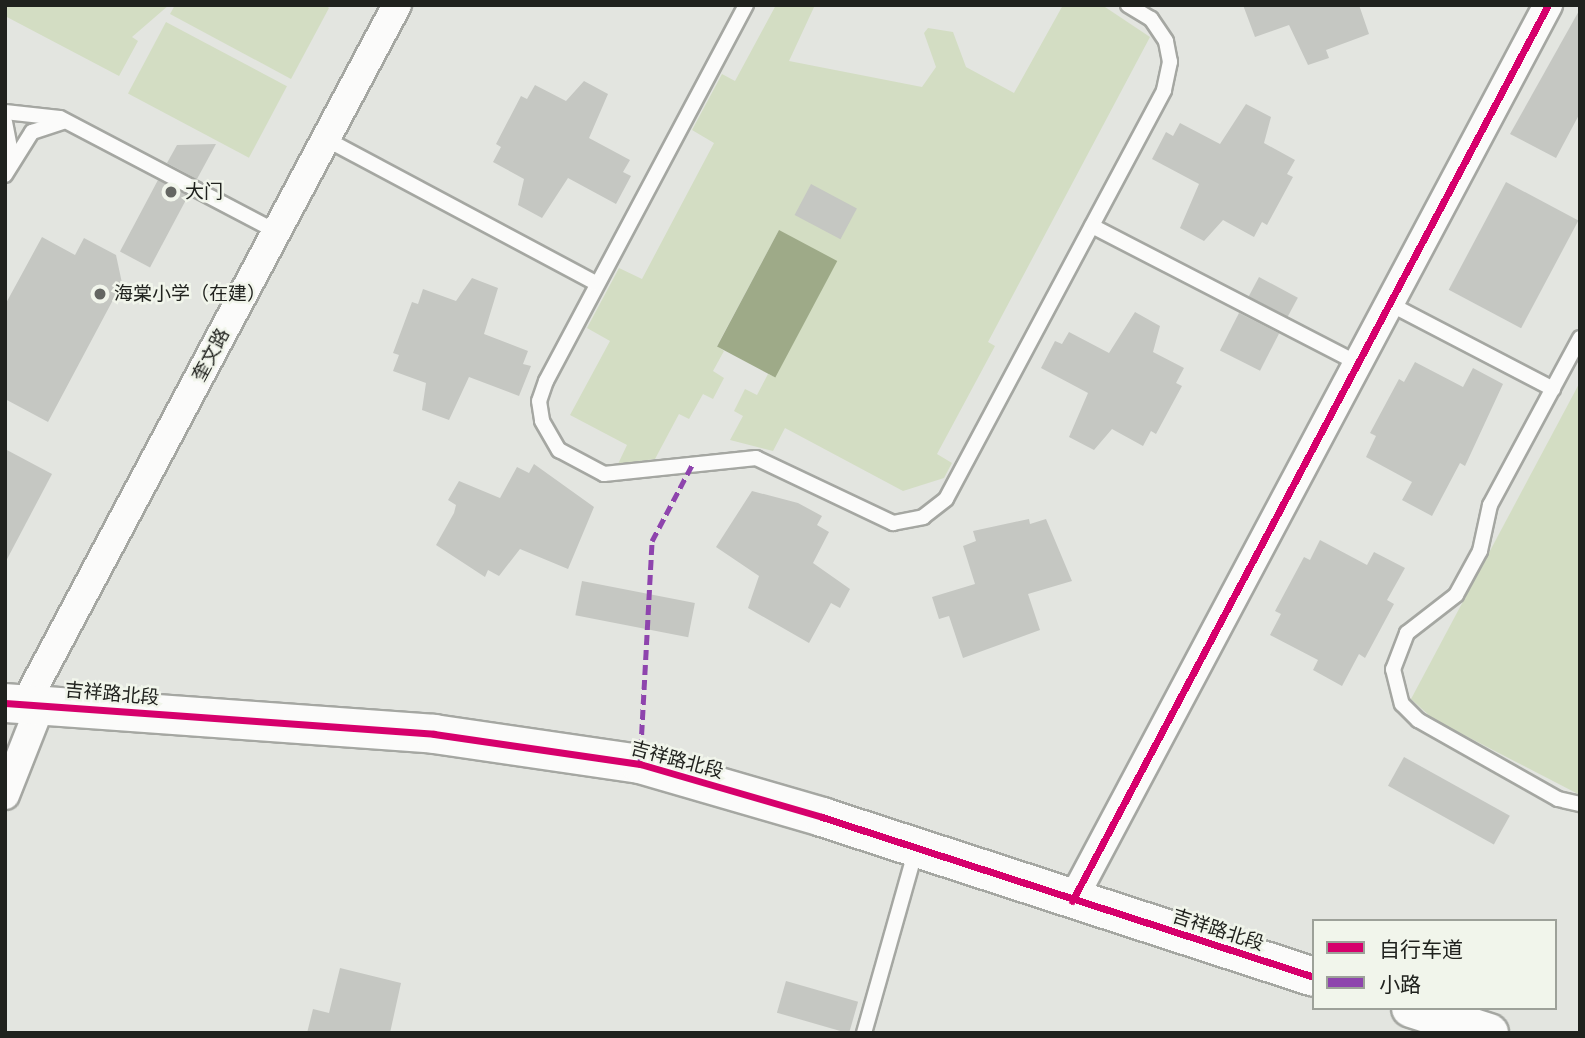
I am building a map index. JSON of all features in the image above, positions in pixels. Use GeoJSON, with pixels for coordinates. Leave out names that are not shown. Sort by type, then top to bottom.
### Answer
{"type":"FeatureCollection","features":[{"type":"Feature","properties":{"kind":"street","name":"奎文路"},"geometry":{"type":"LineString","coordinates":[[5,795],[24,704],[397,5]]}},
{"type":"Feature","properties":{"kind":"street"},"geometry":{"type":"LineString","coordinates":[[1072,901],[1548,5]]}},
{"type":"Feature","properties":{"kind":"street","name":"吉祥路北段"},"geometry":{"type":"LineString","coordinates":[[24,704],[558,749],[640,764],[916,848],[1072,901],[1312,976]]}},
{"type":"Feature","properties":{"kind":"street"},"geometry":{"type":"LineString","coordinates":[[1417,1010],[1489,1033]]}},
{"type":"Feature","properties":{"kind":"lane"},"geometry":{"type":"LineString","coordinates":[[746,5],[541,392],[544,428],[559,450],[596,471],[621,476],[756,458],[877,520],[904,523],[931,513],[946,499],[1092,226],[1169,71],[1161,32],[1128,5]]}},
{"type":"Feature","properties":{"kind":"lane"},"geometry":{"type":"LineString","coordinates":[[5,112],[71,123],[277,232]]}},
{"type":"Feature","properties":{"kind":"lane"},"geometry":{"type":"LineString","coordinates":[[5,122],[12,139],[9,168]]}},
{"type":"Feature","properties":{"kind":"lane"},"geometry":{"type":"LineString","coordinates":[[9,168],[24,140],[41,126],[71,123]]}},
{"type":"Feature","properties":{"kind":"lane"},"geometry":{"type":"LineString","coordinates":[[326,139],[597,284]]}},
{"type":"Feature","properties":{"kind":"lane"},"geometry":{"type":"LineString","coordinates":[[1092,226],[1358,363]]}},
{"type":"Feature","properties":{"kind":"lane"},"geometry":{"type":"LineString","coordinates":[[1390,304],[1553,389]]}},
{"type":"Feature","properties":{"kind":"lane"},"geometry":{"type":"LineString","coordinates":[[1580,338],[1490,505],[1480,551],[1457,595],[1407,633],[1394,669],[1402,704],[1418,720],[1558,799],[1580,804]]}},
{"type":"Feature","properties":{"kind":"lane"},"geometry":{"type":"LineString","coordinates":[[864,1033],[916,848]]}},
{"type":"Feature","properties":{"kind":"shaded area"},"geometry":{"type":"Polygon","coordinates":[[[5,5],[169,5],[132,37],[138,41],[119,76],[5,16],[5,5]]]}},
{"type":"Feature","properties":{"kind":"shaded area"},"geometry":{"type":"Polygon","coordinates":[[[175,5],[325,5],[329,8],[291,79],[170,14],[175,5]]]}},
{"type":"Feature","properties":{"kind":"shaded area"},"geometry":{"type":"Polygon","coordinates":[[[776,5],[815,5],[789,61],[922,87],[936,67],[924,33],[928,28],[953,32],[966,67],[1014,93],[1063,5],[1102,5],[1150,37],[988,342],[995,346],[937,454],[952,463],[944,478],[903,491],[785,428],[773,451],[730,440],[743,416],[734,411],[745,389],[757,395],[768,374],[775,377],[779,230],[717,346],[724,351],[713,371],[724,378],[713,399],[703,394],[689,419],[679,414],[655,459],[618,464],[627,445],[570,415],[610,341],[587,328],[619,268],[642,279],[714,143],[692,130],[722,74],[735,81],[776,5]]]}},
{"type":"Feature","properties":{"kind":"shaded area"},"geometry":{"type":"Polygon","coordinates":[[[166,22],[287,86],[249,158],[128,94],[166,22]]]}},
{"type":"Feature","properties":{"kind":"shaded area"},"geometry":{"type":"Polygon","coordinates":[[[779,230],[837,261],[775,378],[717,347],[779,230]]]}},
{"type":"Feature","properties":{"kind":"shaded area"},"geometry":{"type":"Polygon","coordinates":[[[1580,382],[1580,795],[1433,719],[1411,699],[1580,382]]]}},
{"type":"Feature","properties":{"kind":"building"},"geometry":{"type":"Polygon","coordinates":[[[1243,5],[1359,5],[1369,34],[1326,50],[1329,58],[1308,65],[1289,25],[1255,37],[1243,5]]]}},
{"type":"Feature","properties":{"kind":"building"},"geometry":{"type":"Polygon","coordinates":[[[1580,9],[1580,113],[1556,158],[1510,134],[1580,9]]]}},
{"type":"Feature","properties":{"kind":"building"},"geometry":{"type":"Polygon","coordinates":[[[584,81],[608,94],[589,138],[630,160],[623,172],[631,176],[616,204],[568,178],[542,218],[518,205],[524,179],[493,162],[501,147],[496,144],[521,96],[527,99],[535,85],[566,101],[584,81]]]}},
{"type":"Feature","properties":{"kind":"building"},"geometry":{"type":"Polygon","coordinates":[[[1246,104],[1271,117],[1264,143],[1295,160],[1287,174],[1293,177],[1267,225],[1262,222],[1254,237],[1223,220],[1204,241],[1180,228],[1199,184],[1152,159],[1166,132],[1173,136],[1180,123],[1220,144],[1246,104]]]}},
{"type":"Feature","properties":{"kind":"building"},"geometry":{"type":"Polygon","coordinates":[[[216,144],[197,179],[167,163],[177,145],[216,144]]]}},
{"type":"Feature","properties":{"kind":"building"},"geometry":{"type":"Polygon","coordinates":[[[158,180],[188,196],[150,267],[120,252],[158,180]]]}},
{"type":"Feature","properties":{"kind":"building"},"geometry":{"type":"Polygon","coordinates":[[[1506,182],[1578,220],[1521,328],[1449,290],[1506,182]]]}},
{"type":"Feature","properties":{"kind":"building"},"geometry":{"type":"Polygon","coordinates":[[[811,184],[857,208],[840,239],[795,215],[811,184]]]}},
{"type":"Feature","properties":{"kind":"building"},"geometry":{"type":"Polygon","coordinates":[[[42,237],[75,255],[84,238],[116,255],[122,283],[48,422],[5,399],[5,305],[42,237]]]}},
{"type":"Feature","properties":{"kind":"building"},"geometry":{"type":"Polygon","coordinates":[[[1259,277],[1298,298],[1288,317],[1249,296],[1259,277]]]}},
{"type":"Feature","properties":{"kind":"building"},"geometry":{"type":"Polygon","coordinates":[[[472,278],[498,288],[484,334],[528,351],[523,364],[531,366],[519,396],[469,377],[449,420],[422,410],[426,383],[393,371],[399,355],[393,353],[412,302],[418,304],[423,289],[456,301],[472,278]]]}},
{"type":"Feature","properties":{"kind":"building"},"geometry":{"type":"Polygon","coordinates":[[[1135,312],[1160,326],[1153,352],[1184,368],[1176,383],[1182,386],[1156,434],[1151,431],[1143,446],[1112,429],[1094,450],[1069,437],[1088,393],[1041,368],[1055,341],[1062,344],[1069,332],[1109,353],[1135,312]]]}},
{"type":"Feature","properties":{"kind":"building"},"geometry":{"type":"Polygon","coordinates":[[[1239,313],[1279,333],[1260,371],[1220,350],[1239,313]]]}},
{"type":"Feature","properties":{"kind":"building"},"geometry":{"type":"Polygon","coordinates":[[[1415,362],[1463,387],[1473,368],[1503,384],[1465,466],[1460,463],[1432,516],[1402,500],[1412,482],[1366,457],[1376,436],[1370,433],[1399,379],[1404,382],[1415,362]]]}},
{"type":"Feature","properties":{"kind":"building"},"geometry":{"type":"Polygon","coordinates":[[[5,449],[52,474],[5,563],[5,449]]]}},
{"type":"Feature","properties":{"kind":"building"},"geometry":{"type":"Polygon","coordinates":[[[534,464],[594,507],[568,569],[520,549],[499,576],[488,570],[485,577],[436,545],[454,513],[456,505],[448,500],[459,481],[500,498],[517,467],[529,473],[534,464]]]}},
{"type":"Feature","properties":{"kind":"building"},"geometry":{"type":"Polygon","coordinates":[[[752,491],[798,503],[822,516],[817,525],[829,532],[813,563],[850,589],[840,608],[831,603],[809,643],[748,608],[759,576],[716,547],[752,491]]]}},
{"type":"Feature","properties":{"kind":"building"},"geometry":{"type":"Polygon","coordinates":[[[1029,519],[1030,524],[1046,519],[1072,581],[1028,594],[1040,630],[963,658],[949,616],[939,619],[932,597],[975,584],[963,546],[976,541],[973,531],[1029,519]]]}},
{"type":"Feature","properties":{"kind":"building"},"geometry":{"type":"Polygon","coordinates":[[[1320,540],[1367,565],[1374,552],[1405,568],[1387,600],[1394,604],[1365,658],[1359,654],[1342,686],[1313,670],[1318,660],[1270,635],[1281,614],[1275,611],[1304,557],[1310,560],[1320,540]]]}},
{"type":"Feature","properties":{"kind":"building"},"geometry":{"type":"Polygon","coordinates":[[[582,581],[695,603],[688,637],[575,615],[582,581]]]}},
{"type":"Feature","properties":{"kind":"building"},"geometry":{"type":"Polygon","coordinates":[[[1404,757],[1510,816],[1494,845],[1388,786],[1404,757]]]}},
{"type":"Feature","properties":{"kind":"building"},"geometry":{"type":"Polygon","coordinates":[[[340,968],[401,983],[390,1033],[307,1033],[313,1009],[329,1013],[340,968]]]}},
{"type":"Feature","properties":{"kind":"building"},"geometry":{"type":"Polygon","coordinates":[[[786,981],[858,1002],[849,1033],[777,1013],[786,981]]]}},
{"type":"Feature","properties":{"kind":"marked path"},"geometry":{"type":"LineString","coordinates":[[640,764],[652,541],[692,465]]}},
{"type":"Feature","properties":{"kind":"cycle path"},"geometry":{"type":"LineString","coordinates":[[1072,901],[1548,5]]}},
{"type":"Feature","properties":{"kind":"cycle path"},"geometry":{"type":"LineString","coordinates":[[5,703],[434,734],[640,764],[822,817],[1312,976]]}},
{"type":"Feature","properties":{"kind":"place","name":"大门"},"geometry":{"type":"Point","coordinates":[171,192]}},
{"type":"Feature","properties":{"kind":"place","name":"海棠小学（在建）"},"geometry":{"type":"Point","coordinates":[100,294]}}]}
